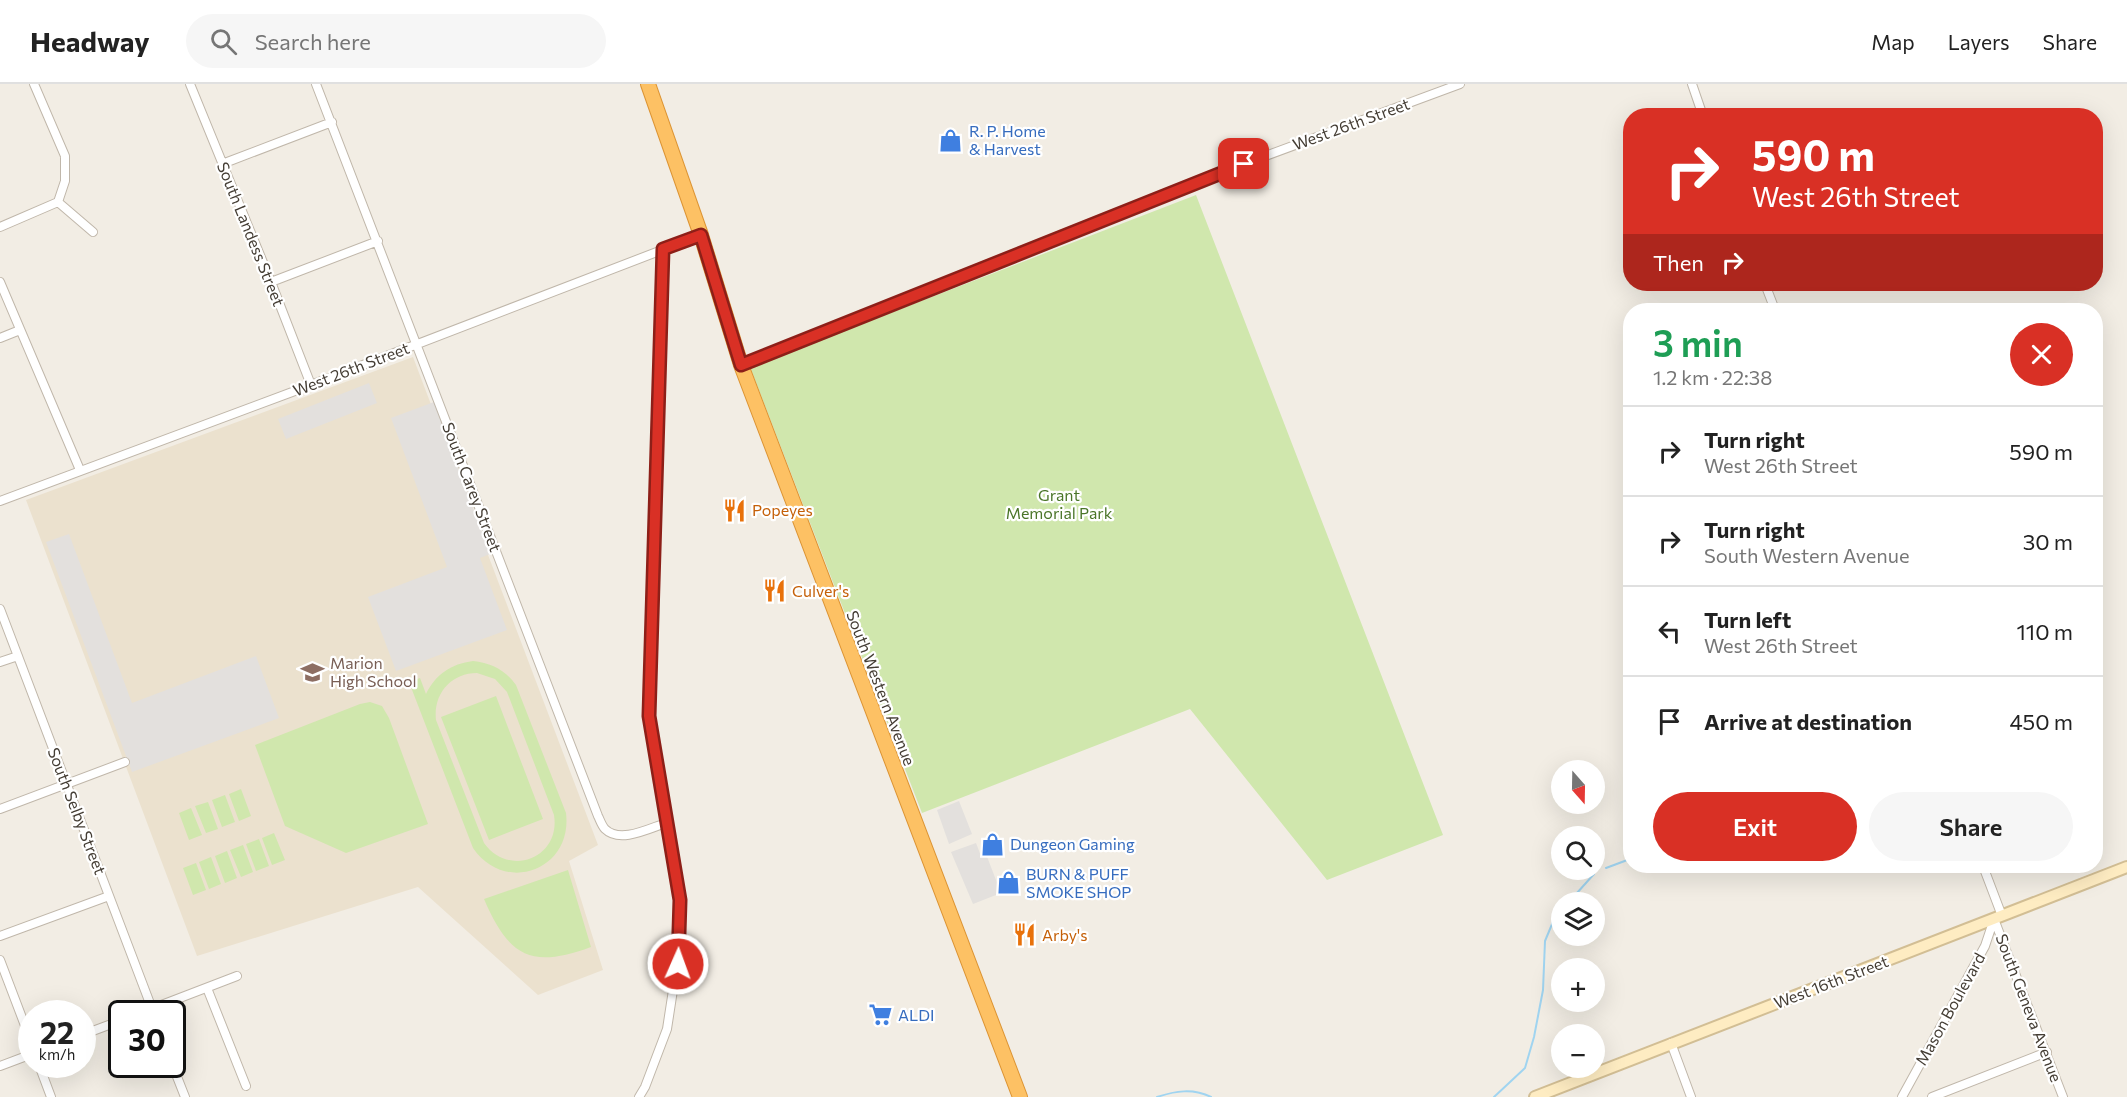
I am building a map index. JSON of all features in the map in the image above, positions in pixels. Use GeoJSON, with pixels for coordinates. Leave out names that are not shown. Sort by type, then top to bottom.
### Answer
{"type":"FeatureCollection","features":[{"type":"Feature","properties":{"kind":"highway","name":"South Western Avenue"},"geometry":{"type":"LineString","coordinates":[[648,84],[701,235],[741,365],[1020,1097]]}},
{"type":"Feature","properties":{"kind":"street"},"geometry":{"type":"LineString","coordinates":[[0,227],[58,202],[65,181],[65,156],[34,84]]}},
{"type":"Feature","properties":{"kind":"street","name":"South Landess Street"},"geometry":{"type":"LineString","coordinates":[[190,84],[311,385]]}},
{"type":"Feature","properties":{"kind":"street","name":"South Carey Street"},"geometry":{"type":"LineString","coordinates":[[316,84],[598,816],[605,830],[617,835],[632,834],[666,823]]}},
{"type":"Feature","properties":{"kind":"street","name":"West 26th Street"},"geometry":{"type":"LineString","coordinates":[[741,365],[1179,188],[1460,84]]}},
{"type":"Feature","properties":{"kind":"street"},"geometry":{"type":"LineString","coordinates":[[1692,84],[1700,108]]}},
{"type":"Feature","properties":{"kind":"street"},"geometry":{"type":"LineString","coordinates":[[222,164],[332,122]]}},
{"type":"Feature","properties":{"kind":"street"},"geometry":{"type":"LineString","coordinates":[[58,202],[93,232]]}},
{"type":"Feature","properties":{"kind":"street","name":"West 26th Street"},"geometry":{"type":"LineString","coordinates":[[0,501],[311,385],[701,235]]}},
{"type":"Feature","properties":{"kind":"street"},"geometry":{"type":"LineString","coordinates":[[271,282],[378,241]]}},
{"type":"Feature","properties":{"kind":"street"},"geometry":{"type":"LineString","coordinates":[[639,1097],[667,1029],[678,964],[680,900],[649,716],[663,249]]}},
{"type":"Feature","properties":{"kind":"street"},"geometry":{"type":"LineString","coordinates":[[0,282],[80,470]]}},
{"type":"Feature","properties":{"kind":"street"},"geometry":{"type":"LineString","coordinates":[[0,338],[20,330]]}},
{"type":"Feature","properties":{"kind":"street","name":"South Selby Street"},"geometry":{"type":"LineString","coordinates":[[0,609],[148,1000]]}},
{"type":"Feature","properties":{"kind":"street"},"geometry":{"type":"LineString","coordinates":[[0,662],[18,656]]}},
{"type":"Feature","properties":{"kind":"street"},"geometry":{"type":"LineString","coordinates":[[0,809],[124,762]]}},
{"type":"Feature","properties":{"kind":"street","name":"West 16th Street"},"geometry":{"type":"LineString","coordinates":[[1535,1097],[2127,867]]}},
{"type":"Feature","properties":{"kind":"street","name":"South Geneva Avenue"},"geometry":{"type":"LineString","coordinates":[[1985,873],[1998,918],[2063,1097]]}},
{"type":"Feature","properties":{"kind":"street"},"geometry":{"type":"LineString","coordinates":[[0,936],[109,896]]}},
{"type":"Feature","properties":{"kind":"street","name":"Mason Boulevard"},"geometry":{"type":"LineString","coordinates":[[1902,1097],[1998,918]]}},
{"type":"Feature","properties":{"kind":"street"},"geometry":{"type":"LineString","coordinates":[[0,960],[18,1007]]}},
{"type":"Feature","properties":{"kind":"street"},"geometry":{"type":"LineString","coordinates":[[178,1000],[237,976]]}},
{"type":"Feature","properties":{"kind":"street"},"geometry":{"type":"LineString","coordinates":[[207,988],[246,1086]]}},
{"type":"Feature","properties":{"kind":"street"},"geometry":{"type":"LineString","coordinates":[[1671,1043],[1691,1097]]}},
{"type":"Feature","properties":{"kind":"street"},"geometry":{"type":"LineString","coordinates":[[1932,1097],[2047,1052]]}},
{"type":"Feature","properties":{"kind":"street"},"geometry":{"type":"LineString","coordinates":[[0,1066],[18,1059]]}},
{"type":"Feature","properties":{"kind":"street"},"geometry":{"type":"LineString","coordinates":[[44,1078],[51,1097]]}},
{"type":"Feature","properties":{"kind":"street"},"geometry":{"type":"LineString","coordinates":[[178,1078],[185,1097]]}},
{"type":"Feature","properties":{"kind":"shaded area","name":"Marion High School"},"geometry":{"type":"Polygon","coordinates":[[[413,357],[598,845],[569,861],[603,970],[538,995],[418,887],[197,956],[26,500],[413,357]]]}},
{"type":"Feature","properties":{"kind":"shaded area"},"geometry":{"type":"Polygon","coordinates":[[[369,383],[377,403],[286,439],[278,419],[369,383]]]}},
{"type":"Feature","properties":{"kind":"shaded area"},"geometry":{"type":"Polygon","coordinates":[[[434,402],[490,554],[480,558],[507,630],[396,671],[368,597],[447,567],[391,418],[434,402]]]}},
{"type":"Feature","properties":{"kind":"shaded area"},"geometry":{"type":"Polygon","coordinates":[[[69,534],[132,703],[256,656],[279,718],[132,772],[46,542],[69,534]]]}},
{"type":"Feature","properties":{"kind":"shaded area"},"geometry":{"type":"Polygon","coordinates":[[[959,801],[972,834],[949,844],[937,810],[959,801]]]}},
{"type":"Feature","properties":{"kind":"shaded area"},"geometry":{"type":"Polygon","coordinates":[[[976,843],[981,856],[986,854],[1001,893],[973,904],[951,852],[976,843]]]}},
{"type":"Feature","properties":{"kind":"green space","name":"Grant Memorial Park"},"geometry":{"type":"Polygon","coordinates":[[[1196,195],[1443,835],[1327,880],[1190,709],[922,813],[750,367],[1196,195]]]}},
{"type":"Feature","properties":{"kind":"green space"},"geometry":{"type":"Polygon","coordinates":[[[465,662],[486,663],[503,671],[516,685],[566,813],[565,833],[559,849],[548,862],[534,870],[518,873],[502,870],[486,862],[473,848],[409,682],[420,678],[426,694],[434,681],[445,671],[465,662]],[[477,673],[452,681],[437,702],[436,720],[484,843],[494,854],[519,861],[542,852],[550,842],[554,830],[554,815],[507,692],[495,679],[477,673]]]}},
{"type":"Feature","properties":{"kind":"green space"},"geometry":{"type":"Polygon","coordinates":[[[496,696],[543,819],[489,840],[441,717],[496,696]]]}},
{"type":"Feature","properties":{"kind":"green space"},"geometry":{"type":"Polygon","coordinates":[[[370,702],[382,706],[389,718],[428,824],[346,853],[285,826],[255,745],[370,702]]]}},
{"type":"Feature","properties":{"kind":"green space"},"geometry":{"type":"Polygon","coordinates":[[[241,789],[251,816],[239,821],[229,794],[241,789]]]}},
{"type":"Feature","properties":{"kind":"green space"},"geometry":{"type":"Polygon","coordinates":[[[225,795],[235,822],[222,827],[212,800],[225,795]]]}},
{"type":"Feature","properties":{"kind":"green space"},"geometry":{"type":"Polygon","coordinates":[[[208,802],[218,829],[206,833],[195,806],[208,802]]]}},
{"type":"Feature","properties":{"kind":"green space"},"geometry":{"type":"Polygon","coordinates":[[[191,808],[202,835],[189,840],[179,813],[191,808]]]}},
{"type":"Feature","properties":{"kind":"green space"},"geometry":{"type":"Polygon","coordinates":[[[274,833],[285,860],[272,865],[262,838],[274,833]]]}},
{"type":"Feature","properties":{"kind":"green space"},"geometry":{"type":"Polygon","coordinates":[[[259,839],[269,866],[256,871],[246,844],[259,839]]]}},
{"type":"Feature","properties":{"kind":"green space"},"geometry":{"type":"Polygon","coordinates":[[[243,845],[253,872],[241,877],[230,850],[243,845]]]}},
{"type":"Feature","properties":{"kind":"green space"},"geometry":{"type":"Polygon","coordinates":[[[227,851],[237,878],[225,883],[215,856],[227,851]]]}},
{"type":"Feature","properties":{"kind":"green space"},"geometry":{"type":"Polygon","coordinates":[[[211,857],[221,884],[209,889],[199,862],[211,857]]]}},
{"type":"Feature","properties":{"kind":"green space"},"geometry":{"type":"Polygon","coordinates":[[[196,863],[206,890],[193,895],[183,868],[196,863]]]}},
{"type":"Feature","properties":{"kind":"green space"},"geometry":{"type":"Polygon","coordinates":[[[568,870],[591,947],[552,957],[537,957],[524,953],[503,934],[484,899],[568,870]]]}},
{"type":"Feature","properties":{"kind":"waterway"},"geometry":{"type":"LineString","coordinates":[[1606,868],[1623,862]]}},
{"type":"Feature","properties":{"kind":"waterway"},"geometry":{"type":"LineString","coordinates":[[1578,892],[1589,880]]}},
{"type":"Feature","properties":{"kind":"waterway"},"geometry":{"type":"LineString","coordinates":[[1494,1097],[1525,1068],[1543,990],[1545,941],[1551,927]]}},
{"type":"Feature","properties":{"kind":"waterway"},"geometry":{"type":"LineString","coordinates":[[1157,1097],[1184,1091],[1198,1092],[1211,1097]]}},
{"type":"Feature","properties":{"kind":"place","name":"R. P. Home & Harvest"},"geometry":{"type":"Point","coordinates":[951,140]}},
{"type":"Feature","properties":{"kind":"place","name":"Popeyes"},"geometry":{"type":"Point","coordinates":[734,510]}},
{"type":"Feature","properties":{"kind":"place","name":"Culver's"},"geometry":{"type":"Point","coordinates":[774,591]}},
{"type":"Feature","properties":{"kind":"place","name":"Marion High School"},"geometry":{"type":"Point","coordinates":[312,672]}},
{"type":"Feature","properties":{"kind":"place","name":"Dungeon Gaming"},"geometry":{"type":"Point","coordinates":[992,844]}},
{"type":"Feature","properties":{"kind":"place","name":"BURN & PUFF SMOKE SHOP"},"geometry":{"type":"Point","coordinates":[1008,883]}},
{"type":"Feature","properties":{"kind":"place","name":"Arby's"},"geometry":{"type":"Point","coordinates":[1024,935]}},
{"type":"Feature","properties":{"kind":"place","name":"ALDI"},"geometry":{"type":"Point","coordinates":[880,1015]}},
{"type":"Feature","properties":{"kind":"route"},"geometry":{"type":"LineString","coordinates":[[678,964],[680,900],[649,716],[663,249],[701,235],[741,365],[1179,188],[1244,164]]}}]}
